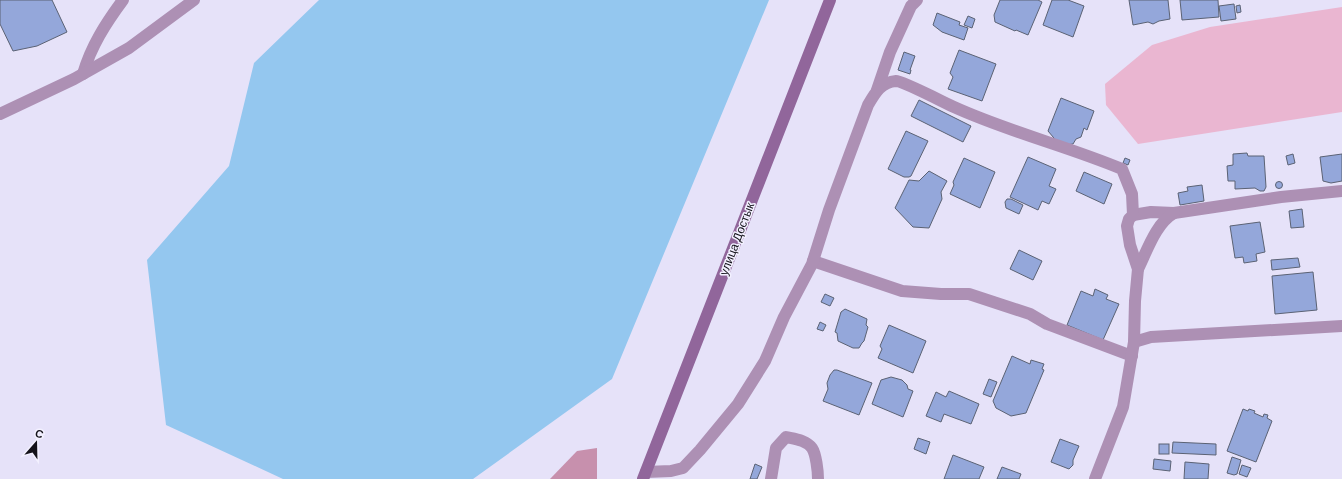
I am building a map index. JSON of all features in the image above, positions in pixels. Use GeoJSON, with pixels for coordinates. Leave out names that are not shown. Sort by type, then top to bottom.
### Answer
{"type":"FeatureCollection","features":[{"type":"Feature","properties":{"kind":"main road","name":"улица Достык"},"geometry":{"type":"LineString","coordinates":[[645,475],[830,0]]}},
{"type":"Feature","properties":{"kind":"street"},"geometry":{"type":"LineString","coordinates":[[83,74],[88,58],[103,28],[123,0]]}},
{"type":"Feature","properties":{"kind":"street"},"geometry":{"type":"LineString","coordinates":[[0,114],[83,74],[129,48],[194,0]]}},
{"type":"Feature","properties":{"kind":"street"},"geometry":{"type":"LineString","coordinates":[[645,475],[665,472],[680,474],[738,404],[764,361],[784,317],[813,262],[829,210],[868,105],[876,91],[890,52],[911,6],[917,0]]}},
{"type":"Feature","properties":{"kind":"street"},"geometry":{"type":"LineString","coordinates":[[876,91],[886,83],[898,81],[963,111],[1022,134],[1092,157],[1122,169],[1132,194],[1133,215]]}},
{"type":"Feature","properties":{"kind":"street"},"geometry":{"type":"LineString","coordinates":[[1138,269],[1130,245],[1127,226],[1129,219],[1133,215],[1151,212],[1174,213],[1281,197],[1342,191]]}},
{"type":"Feature","properties":{"kind":"street"},"geometry":{"type":"LineString","coordinates":[[1095,479],[1123,407],[1134,342],[1135,301],[1138,269],[1157,231],[1167,216],[1174,213]]}},
{"type":"Feature","properties":{"kind":"street"},"geometry":{"type":"LineString","coordinates":[[813,262],[902,291],[941,294],[969,294],[1030,314],[1047,324],[1132,356]]}},
{"type":"Feature","properties":{"kind":"street"},"geometry":{"type":"LineString","coordinates":[[1134,342],[1151,337],[1342,326]]}},
{"type":"Feature","properties":{"kind":"street"},"geometry":{"type":"LineString","coordinates":[[771,479],[776,448],[786,437],[801,440],[812,448],[818,469],[818,479]]}},
{"type":"Feature","properties":{"kind":"shaded area"},"geometry":{"type":"Polygon","coordinates":[[[1342,7],[1342,112],[1138,144],[1106,105],[1105,84],[1152,45],[1210,27],[1342,7]]]}},
{"type":"Feature","properties":{"kind":"shaded area"},"geometry":{"type":"Polygon","coordinates":[[[597,448],[597,479],[550,479],[577,451],[597,448]]]}},
{"type":"Feature","properties":{"kind":"water"},"geometry":{"type":"Polygon","coordinates":[[[319,0],[769,0],[612,379],[473,479],[283,479],[166,425],[147,260],[229,166],[254,63],[319,0]]]}},
{"type":"Feature","properties":{"kind":"building"},"geometry":{"type":"Polygon","coordinates":[[[0,0],[52,0],[67,32],[37,46],[13,51],[0,24],[0,0]]]}},
{"type":"Feature","properties":{"kind":"building"},"geometry":{"type":"Polygon","coordinates":[[[1000,0],[1038,0],[1042,2],[1028,35],[995,22],[994,15],[1000,0]]]}},
{"type":"Feature","properties":{"kind":"building"},"geometry":{"type":"Polygon","coordinates":[[[1052,0],[1068,0],[1084,6],[1073,37],[1043,25],[1052,0]]]}},
{"type":"Feature","properties":{"kind":"building"},"geometry":{"type":"Polygon","coordinates":[[[1129,0],[1168,0],[1170,19],[1153,24],[1148,22],[1133,25],[1129,0]]]}},
{"type":"Feature","properties":{"kind":"building"},"geometry":{"type":"Polygon","coordinates":[[[1180,0],[1218,0],[1219,17],[1182,20],[1180,0]]]}},
{"type":"Feature","properties":{"kind":"building"},"geometry":{"type":"Polygon","coordinates":[[[1234,4],[1236,19],[1221,21],[1219,6],[1234,4]]]}},
{"type":"Feature","properties":{"kind":"building"},"geometry":{"type":"Polygon","coordinates":[[[1240,5],[1241,12],[1237,13],[1236,6],[1240,5]]]}},
{"type":"Feature","properties":{"kind":"building"},"geometry":{"type":"Polygon","coordinates":[[[937,13],[960,22],[959,25],[968,28],[964,40],[942,32],[933,25],[937,13]]]}},
{"type":"Feature","properties":{"kind":"building"},"geometry":{"type":"Polygon","coordinates":[[[968,16],[975,19],[972,28],[964,25],[968,16]]]}},
{"type":"Feature","properties":{"kind":"building"},"geometry":{"type":"Polygon","coordinates":[[[959,50],[996,64],[982,101],[948,89],[953,77],[950,73],[959,50]]]}},
{"type":"Feature","properties":{"kind":"building"},"geometry":{"type":"Polygon","coordinates":[[[904,52],[915,56],[910,74],[898,70],[904,52]]]}},
{"type":"Feature","properties":{"kind":"building"},"geometry":{"type":"Polygon","coordinates":[[[1061,98],[1094,111],[1087,130],[1084,128],[1081,137],[1076,139],[1073,144],[1059,144],[1048,131],[1061,98]]]}},
{"type":"Feature","properties":{"kind":"building"},"geometry":{"type":"Polygon","coordinates":[[[919,100],[971,126],[963,142],[911,116],[919,100]]]}},
{"type":"Feature","properties":{"kind":"building"},"geometry":{"type":"Polygon","coordinates":[[[906,131],[928,141],[911,176],[909,177],[904,177],[888,169],[906,131]]]}},
{"type":"Feature","properties":{"kind":"building"},"geometry":{"type":"Polygon","coordinates":[[[1247,153],[1248,156],[1264,156],[1266,187],[1264,191],[1260,191],[1255,188],[1235,189],[1235,181],[1228,181],[1227,166],[1233,165],[1233,154],[1247,153]]]}},
{"type":"Feature","properties":{"kind":"building"},"geometry":{"type":"Polygon","coordinates":[[[1293,154],[1295,163],[1288,165],[1286,156],[1293,154]]]}},
{"type":"Feature","properties":{"kind":"building"},"geometry":{"type":"Polygon","coordinates":[[[1342,154],[1342,181],[1331,183],[1323,181],[1320,157],[1342,154]]]}},
{"type":"Feature","properties":{"kind":"building"},"geometry":{"type":"Polygon","coordinates":[[[1028,157],[1056,169],[1049,186],[1056,189],[1049,204],[1042,201],[1038,210],[1010,197],[1028,157]]]}},
{"type":"Feature","properties":{"kind":"building"},"geometry":{"type":"Polygon","coordinates":[[[964,158],[995,172],[980,208],[950,194],[954,185],[953,182],[964,158]]]}},
{"type":"Feature","properties":{"kind":"building"},"geometry":{"type":"Polygon","coordinates":[[[1125,158],[1130,160],[1128,165],[1123,163],[1125,158]]]}},
{"type":"Feature","properties":{"kind":"building"},"geometry":{"type":"Polygon","coordinates":[[[929,171],[947,181],[941,192],[942,199],[929,228],[913,227],[895,208],[909,180],[919,181],[929,171]]]}},
{"type":"Feature","properties":{"kind":"building"},"geometry":{"type":"Polygon","coordinates":[[[1084,172],[1112,184],[1104,204],[1076,191],[1084,172]]]}},
{"type":"Feature","properties":{"kind":"building"},"geometry":{"type":"Polygon","coordinates":[[[1279,182],[1282,185],[1279,188],[1276,185],[1279,182]]]}},
{"type":"Feature","properties":{"kind":"building"},"geometry":{"type":"Polygon","coordinates":[[[1202,185],[1204,201],[1180,205],[1178,193],[1188,191],[1187,187],[1202,185]]]}},
{"type":"Feature","properties":{"kind":"building"},"geometry":{"type":"Polygon","coordinates":[[[1007,199],[1011,199],[1023,205],[1019,214],[1006,208],[1005,202],[1007,199]]]}},
{"type":"Feature","properties":{"kind":"building"},"geometry":{"type":"Polygon","coordinates":[[[1302,209],[1304,227],[1291,228],[1289,211],[1302,209]]]}},
{"type":"Feature","properties":{"kind":"building"},"geometry":{"type":"Polygon","coordinates":[[[1260,222],[1265,252],[1256,254],[1257,261],[1244,263],[1243,257],[1235,258],[1230,226],[1260,222]]]}},
{"type":"Feature","properties":{"kind":"building"},"geometry":{"type":"Polygon","coordinates":[[[1019,250],[1042,261],[1033,280],[1010,269],[1019,250]]]}},
{"type":"Feature","properties":{"kind":"building"},"geometry":{"type":"Polygon","coordinates":[[[1298,258],[1300,267],[1272,270],[1271,260],[1298,258]]]}},
{"type":"Feature","properties":{"kind":"building"},"geometry":{"type":"Polygon","coordinates":[[[1313,272],[1317,310],[1275,314],[1272,276],[1313,272]]]}},
{"type":"Feature","properties":{"kind":"building"},"geometry":{"type":"Polygon","coordinates":[[[1095,289],[1108,295],[1106,299],[1119,304],[1103,340],[1067,325],[1081,291],[1093,296],[1095,289]]]}},
{"type":"Feature","properties":{"kind":"building"},"geometry":{"type":"Polygon","coordinates":[[[825,294],[834,298],[830,306],[821,302],[825,294]]]}},
{"type":"Feature","properties":{"kind":"building"},"geometry":{"type":"Polygon","coordinates":[[[845,309],[867,319],[866,325],[868,327],[864,341],[859,348],[853,348],[838,341],[837,333],[835,332],[841,312],[845,309]]]}},
{"type":"Feature","properties":{"kind":"building"},"geometry":{"type":"Polygon","coordinates":[[[820,322],[826,325],[823,331],[817,329],[820,322]]]}},
{"type":"Feature","properties":{"kind":"building"},"geometry":{"type":"Polygon","coordinates":[[[889,325],[926,341],[913,373],[878,358],[882,349],[880,346],[889,325]]]}},
{"type":"Feature","properties":{"kind":"building"},"geometry":{"type":"Polygon","coordinates":[[[1012,356],[1030,364],[1031,360],[1044,364],[1042,369],[1044,370],[1026,413],[1011,416],[996,408],[993,401],[1012,356]]]}},
{"type":"Feature","properties":{"kind":"building"},"geometry":{"type":"Polygon","coordinates":[[[834,370],[872,383],[859,415],[823,401],[828,389],[827,383],[834,370]]]}},
{"type":"Feature","properties":{"kind":"building"},"geometry":{"type":"Polygon","coordinates":[[[891,377],[902,380],[907,385],[908,389],[913,391],[903,417],[872,404],[881,380],[891,377]]]}},
{"type":"Feature","properties":{"kind":"building"},"geometry":{"type":"Polygon","coordinates":[[[989,379],[997,382],[991,397],[983,394],[989,379]]]}},
{"type":"Feature","properties":{"kind":"building"},"geometry":{"type":"Polygon","coordinates":[[[949,391],[979,404],[971,424],[944,414],[941,422],[926,416],[936,392],[946,397],[949,391]]]}},
{"type":"Feature","properties":{"kind":"building"},"geometry":{"type":"Polygon","coordinates":[[[1243,409],[1255,411],[1254,413],[1263,417],[1264,414],[1268,415],[1267,418],[1272,421],[1256,462],[1227,451],[1243,409]]]}},
{"type":"Feature","properties":{"kind":"building"},"geometry":{"type":"Polygon","coordinates":[[[918,438],[930,442],[926,454],[914,449],[918,438]]]}},
{"type":"Feature","properties":{"kind":"building"},"geometry":{"type":"Polygon","coordinates":[[[1060,439],[1079,446],[1073,460],[1073,465],[1069,469],[1051,462],[1060,439]]]}},
{"type":"Feature","properties":{"kind":"building"},"geometry":{"type":"Polygon","coordinates":[[[1173,442],[1216,444],[1216,455],[1172,453],[1173,442]]]}},
{"type":"Feature","properties":{"kind":"building"},"geometry":{"type":"Polygon","coordinates":[[[1159,444],[1169,444],[1169,454],[1159,454],[1159,444]]]}},
{"type":"Feature","properties":{"kind":"building"},"geometry":{"type":"Polygon","coordinates":[[[953,455],[984,467],[979,479],[944,479],[953,455]]]}},
{"type":"Feature","properties":{"kind":"building"},"geometry":{"type":"Polygon","coordinates":[[[1232,457],[1241,460],[1237,474],[1234,475],[1227,473],[1232,457]]]}},
{"type":"Feature","properties":{"kind":"building"},"geometry":{"type":"Polygon","coordinates":[[[1154,459],[1171,461],[1170,471],[1153,469],[1154,459]]]}},
{"type":"Feature","properties":{"kind":"building"},"geometry":{"type":"Polygon","coordinates":[[[1185,462],[1209,464],[1208,479],[1184,479],[1185,462]]]}},
{"type":"Feature","properties":{"kind":"building"},"geometry":{"type":"Polygon","coordinates":[[[755,464],[762,467],[757,479],[750,479],[755,464]]]}},
{"type":"Feature","properties":{"kind":"building"},"geometry":{"type":"Polygon","coordinates":[[[1242,465],[1251,468],[1247,477],[1239,474],[1242,465]]]}},
{"type":"Feature","properties":{"kind":"building"},"geometry":{"type":"Polygon","coordinates":[[[1002,467],[1021,474],[1019,479],[997,479],[1002,467]]]}}]}
